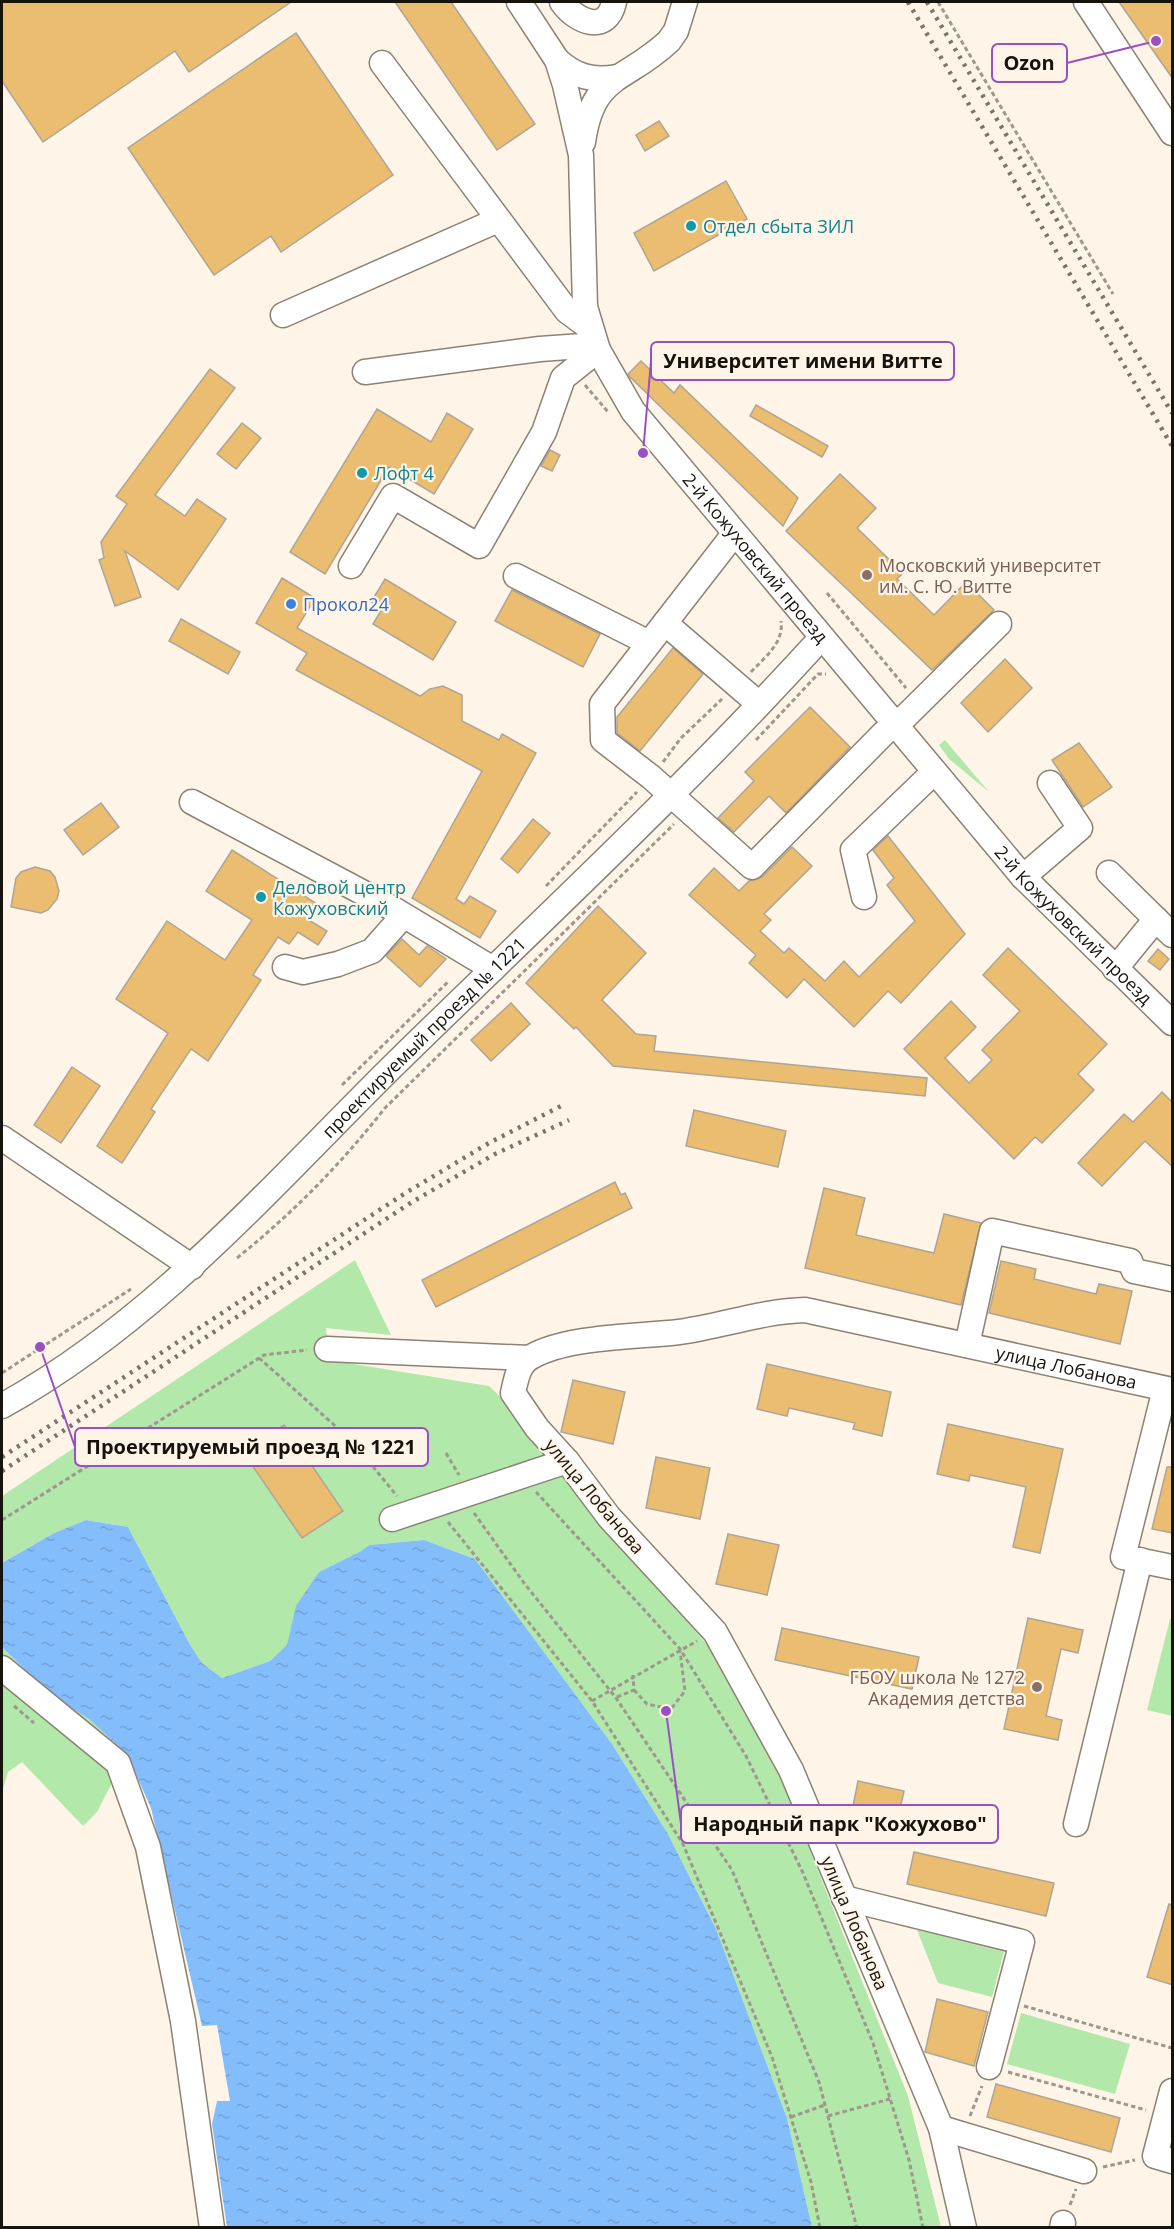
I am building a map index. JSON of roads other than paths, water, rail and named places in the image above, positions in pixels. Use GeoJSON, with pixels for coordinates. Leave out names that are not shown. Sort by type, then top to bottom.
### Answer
{"type":"FeatureCollection","features":[{"type":"Feature","properties":{"kind":"street","name":"2-й Кожуховский проезд"},"geometry":{"type":"LineString","coordinates":[[519,2],[557,60],[581,154],[585,308],[595,341],[633,411],[1023,878],[1173,1023]]}},
{"type":"Feature","properties":{"kind":"street"},"geometry":{"type":"LineString","coordinates":[[562,2],[570,14],[580,21],[590,22],[605,17],[614,2]]}},
{"type":"Feature","properties":{"kind":"street"},"geometry":{"type":"LineString","coordinates":[[581,154],[586,118],[595,99],[604,87],[659,51],[669,41],[676,31],[685,2]]}},
{"type":"Feature","properties":{"kind":"street"},"geometry":{"type":"LineString","coordinates":[[1086,2],[1173,133]]}},
{"type":"Feature","properties":{"kind":"street"},"geometry":{"type":"LineString","coordinates":[[557,60],[578,76],[600,80],[617,77]]}},
{"type":"Feature","properties":{"kind":"street"},"geometry":{"type":"LineString","coordinates":[[382,63],[567,312],[595,341]]}},
{"type":"Feature","properties":{"kind":"street"},"geometry":{"type":"LineString","coordinates":[[283,315],[498,220]]}},
{"type":"Feature","properties":{"kind":"street"},"geometry":{"type":"LineString","coordinates":[[365,372],[595,341]]}},
{"type":"Feature","properties":{"kind":"street"},"geometry":{"type":"LineString","coordinates":[[351,566],[393,496],[479,546],[544,432],[562,378],[595,341]]}},
{"type":"Feature","properties":{"kind":"street"},"geometry":{"type":"LineString","coordinates":[[734,534],[602,704],[603,740],[651,777],[752,867],[893,725],[906,716],[999,624]]}},
{"type":"Feature","properties":{"kind":"street"},"geometry":{"type":"LineString","coordinates":[[516,576],[649,643]]}},
{"type":"Feature","properties":{"kind":"street"},"geometry":{"type":"LineString","coordinates":[[665,623],[759,704]]}},
{"type":"Feature","properties":{"kind":"street","name":"проектируемый проезд № 1221"},"geometry":{"type":"LineString","coordinates":[[2,1406],[73,1361],[140,1312],[192,1267],[484,963],[680,803],[759,704],[821,638]]}},
{"type":"Feature","properties":{"kind":"street"},"geometry":{"type":"LineString","coordinates":[[864,897],[853,850],[933,773]]}},
{"type":"Feature","properties":{"kind":"street"},"geometry":{"type":"LineString","coordinates":[[1023,878],[1080,828],[1050,783]]}},
{"type":"Feature","properties":{"kind":"street"},"geometry":{"type":"LineString","coordinates":[[192,802],[403,916],[484,963]]}},
{"type":"Feature","properties":{"kind":"street"},"geometry":{"type":"LineString","coordinates":[[1109,873],[1164,927],[1115,969]]}},
{"type":"Feature","properties":{"kind":"street"},"geometry":{"type":"LineString","coordinates":[[285,967],[303,972],[338,964],[372,951],[403,916]]}},
{"type":"Feature","properties":{"kind":"street"},"geometry":{"type":"LineString","coordinates":[[2,1138],[192,1267]]}},
{"type":"Feature","properties":{"kind":"street"},"geometry":{"type":"LineString","coordinates":[[967,1345],[992,1231],[1130,1261],[1134,1270],[1173,1279]]}},
{"type":"Feature","properties":{"kind":"street","name":"улица Лобанова"},"geometry":{"type":"LineString","coordinates":[[964,2228],[952,2131],[844,1898],[790,1770],[715,1632],[609,1516],[567,1461],[537,1428],[513,1393],[518,1371],[529,1358],[593,1340],[680,1332],[753,1318],[775,1311],[805,1310],[1169,1390]]}},
{"type":"Feature","properties":{"kind":"street"},"geometry":{"type":"LineString","coordinates":[[327,1349],[529,1358]]}},
{"type":"Feature","properties":{"kind":"street"},"geometry":{"type":"LineString","coordinates":[[1169,1390],[1123,1557],[1173,1567]]}},
{"type":"Feature","properties":{"kind":"street"},"geometry":{"type":"LineString","coordinates":[[413,1512],[467,1504],[521,1476],[567,1461]]}},
{"type":"Feature","properties":{"kind":"street"},"geometry":{"type":"LineString","coordinates":[[1076,1824],[1140,1560]]}},
{"type":"Feature","properties":{"kind":"street"},"geometry":{"type":"LineString","coordinates":[[2,1668],[118,1763],[148,1847],[183,2021],[212,2228]]}},
{"type":"Feature","properties":{"kind":"street"},"geometry":{"type":"LineString","coordinates":[[844,1898],[1023,1942],[989,2067]]}},
{"type":"Feature","properties":{"kind":"street"},"geometry":{"type":"LineString","coordinates":[[1164,2159],[1166,2116],[1173,2091]]}},
{"type":"Feature","properties":{"kind":"street"},"geometry":{"type":"LineString","coordinates":[[952,2131],[1084,2170]]}},
{"type":"Feature","properties":{"kind":"water"},"geometry":{"type":"Polygon","coordinates":[[[86,1520],[128,1527],[189,1643],[202,1663],[222,1678],[270,1661],[287,1645],[296,1606],[319,1572],[369,1545],[424,1540],[475,1559],[612,1744],[668,1834],[716,1929],[787,2118],[812,2227],[227,2227],[212,2124],[217,2101],[230,2101],[217,2025],[202,2026],[151,1808],[127,1754],[89,1719],[53,1697],[2,1647],[2,1563],[54,1533],[86,1520]]]}},
{"type":"Feature","properties":{"kind":"railway"},"geometry":{"type":"LineString","coordinates":[[908,2],[1172,446]]}},
{"type":"Feature","properties":{"kind":"railway"},"geometry":{"type":"LineString","coordinates":[[927,2],[1172,413]]}},
{"type":"Feature","properties":{"kind":"railway"},"geometry":{"type":"LineString","coordinates":[[2,1457],[407,1192],[489,1143],[561,1106]]}},
{"type":"Feature","properties":{"kind":"railway"},"geometry":{"type":"LineString","coordinates":[[2,1471],[412,1202],[495,1154],[569,1120]]}},
{"type":"Feature","properties":{"kind":"place","name":"Ozon"},"geometry":{"type":"Point","coordinates":[1156,41]}},
{"type":"Feature","properties":{"kind":"place","name":"Отдел сбыта ЗИЛ"},"geometry":{"type":"Point","coordinates":[691,226]}},
{"type":"Feature","properties":{"kind":"place","name":"Университет имени Витте"},"geometry":{"type":"Point","coordinates":[643,453]}},
{"type":"Feature","properties":{"kind":"place","name":"Лофт 4"},"geometry":{"type":"Point","coordinates":[362,473]}},
{"type":"Feature","properties":{"kind":"place","name":"Московский университет им. С. Ю. Витте"},"geometry":{"type":"Point","coordinates":[867,575]}},
{"type":"Feature","properties":{"kind":"place","name":"Прокол24"},"geometry":{"type":"Point","coordinates":[291,604]}},
{"type":"Feature","properties":{"kind":"place","name":"Деловой центр Кожуховский"},"geometry":{"type":"Point","coordinates":[261,897]}},
{"type":"Feature","properties":{"kind":"place","name":"Проектируемый проезд № 1221"},"geometry":{"type":"Point","coordinates":[40,1347]}},
{"type":"Feature","properties":{"kind":"place","name":"ГБОУ школа № 1272 Академия детства"},"geometry":{"type":"Point","coordinates":[1037,1687]}},
{"type":"Feature","properties":{"kind":"place","name":"Народный парк \"Кожухово\""},"geometry":{"type":"Point","coordinates":[666,1711]}}]}
